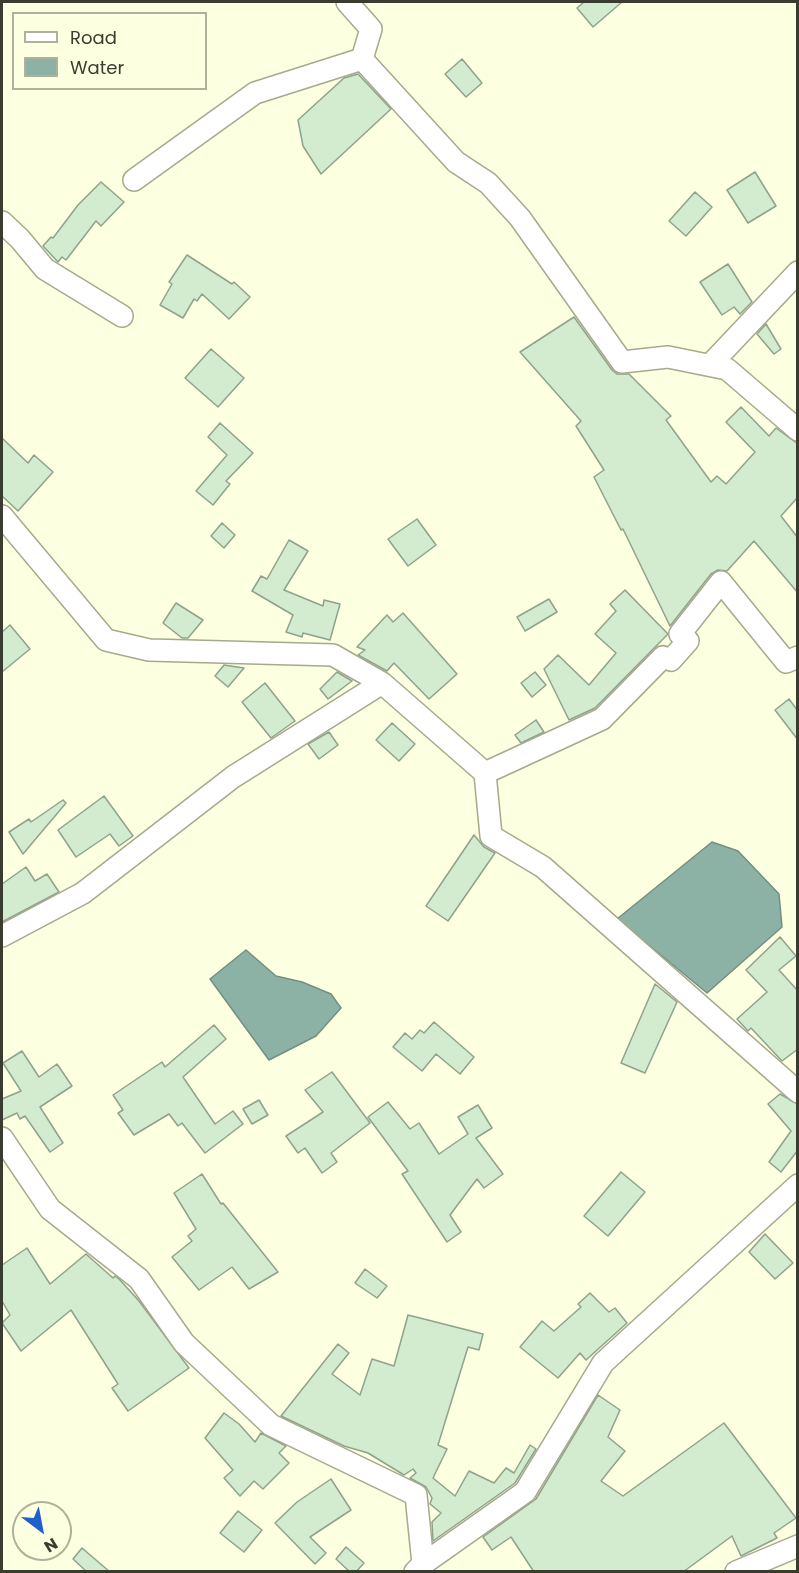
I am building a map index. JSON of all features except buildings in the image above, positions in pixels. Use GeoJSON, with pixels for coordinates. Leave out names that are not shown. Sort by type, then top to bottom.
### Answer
{"type":"FeatureCollection","features":[{"type":"Feature","properties":{"kind":"street"},"geometry":{"type":"LineString","coordinates":[[347,2],[371,29],[362,59]]}},
{"type":"Feature","properties":{"kind":"street"},"geometry":{"type":"LineString","coordinates":[[134,180],[255,93],[362,59]]}},
{"type":"Feature","properties":{"kind":"street"},"geometry":{"type":"LineString","coordinates":[[362,59],[456,162],[488,183],[520,219],[622,362],[668,357],[728,369],[798,430]]}},
{"type":"Feature","properties":{"kind":"street"},"geometry":{"type":"LineString","coordinates":[[2,222],[45,268],[122,316]]}},
{"type":"Feature","properties":{"kind":"street"},"geometry":{"type":"LineString","coordinates":[[710,365],[798,272]]}},
{"type":"Feature","properties":{"kind":"street"},"geometry":{"type":"LineString","coordinates":[[2,516],[106,640],[149,650],[333,655],[382,683],[485,772],[491,836],[543,867],[798,1092]]}},
{"type":"Feature","properties":{"kind":"street"},"geometry":{"type":"LineString","coordinates":[[485,772],[602,719],[663,657],[671,660],[688,641],[680,634],[722,582],[786,662],[798,657]]}},
{"type":"Feature","properties":{"kind":"street"},"geometry":{"type":"LineString","coordinates":[[2,936],[83,893],[233,777],[382,683]]}},
{"type":"Feature","properties":{"kind":"street"},"geometry":{"type":"LineString","coordinates":[[2,1138],[50,1209],[139,1278],[184,1343],[271,1425],[416,1495],[419,1568]]}},
{"type":"Feature","properties":{"kind":"street"},"geometry":{"type":"LineString","coordinates":[[419,1568],[525,1492],[603,1363],[798,1185]]}},
{"type":"Feature","properties":{"kind":"street"},"geometry":{"type":"LineString","coordinates":[[736,1572],[767,1566],[798,1546]]}},
{"type":"Feature","properties":{"kind":"water"},"geometry":{"type":"Polygon","coordinates":[[[712,842],[738,851],[779,894],[782,927],[707,993],[617,919],[712,842]]]}},
{"type":"Feature","properties":{"kind":"water"},"geometry":{"type":"Polygon","coordinates":[[[246,950],[276,976],[302,982],[331,994],[341,1008],[316,1036],[269,1060],[210,979],[246,950]]]}}]}
